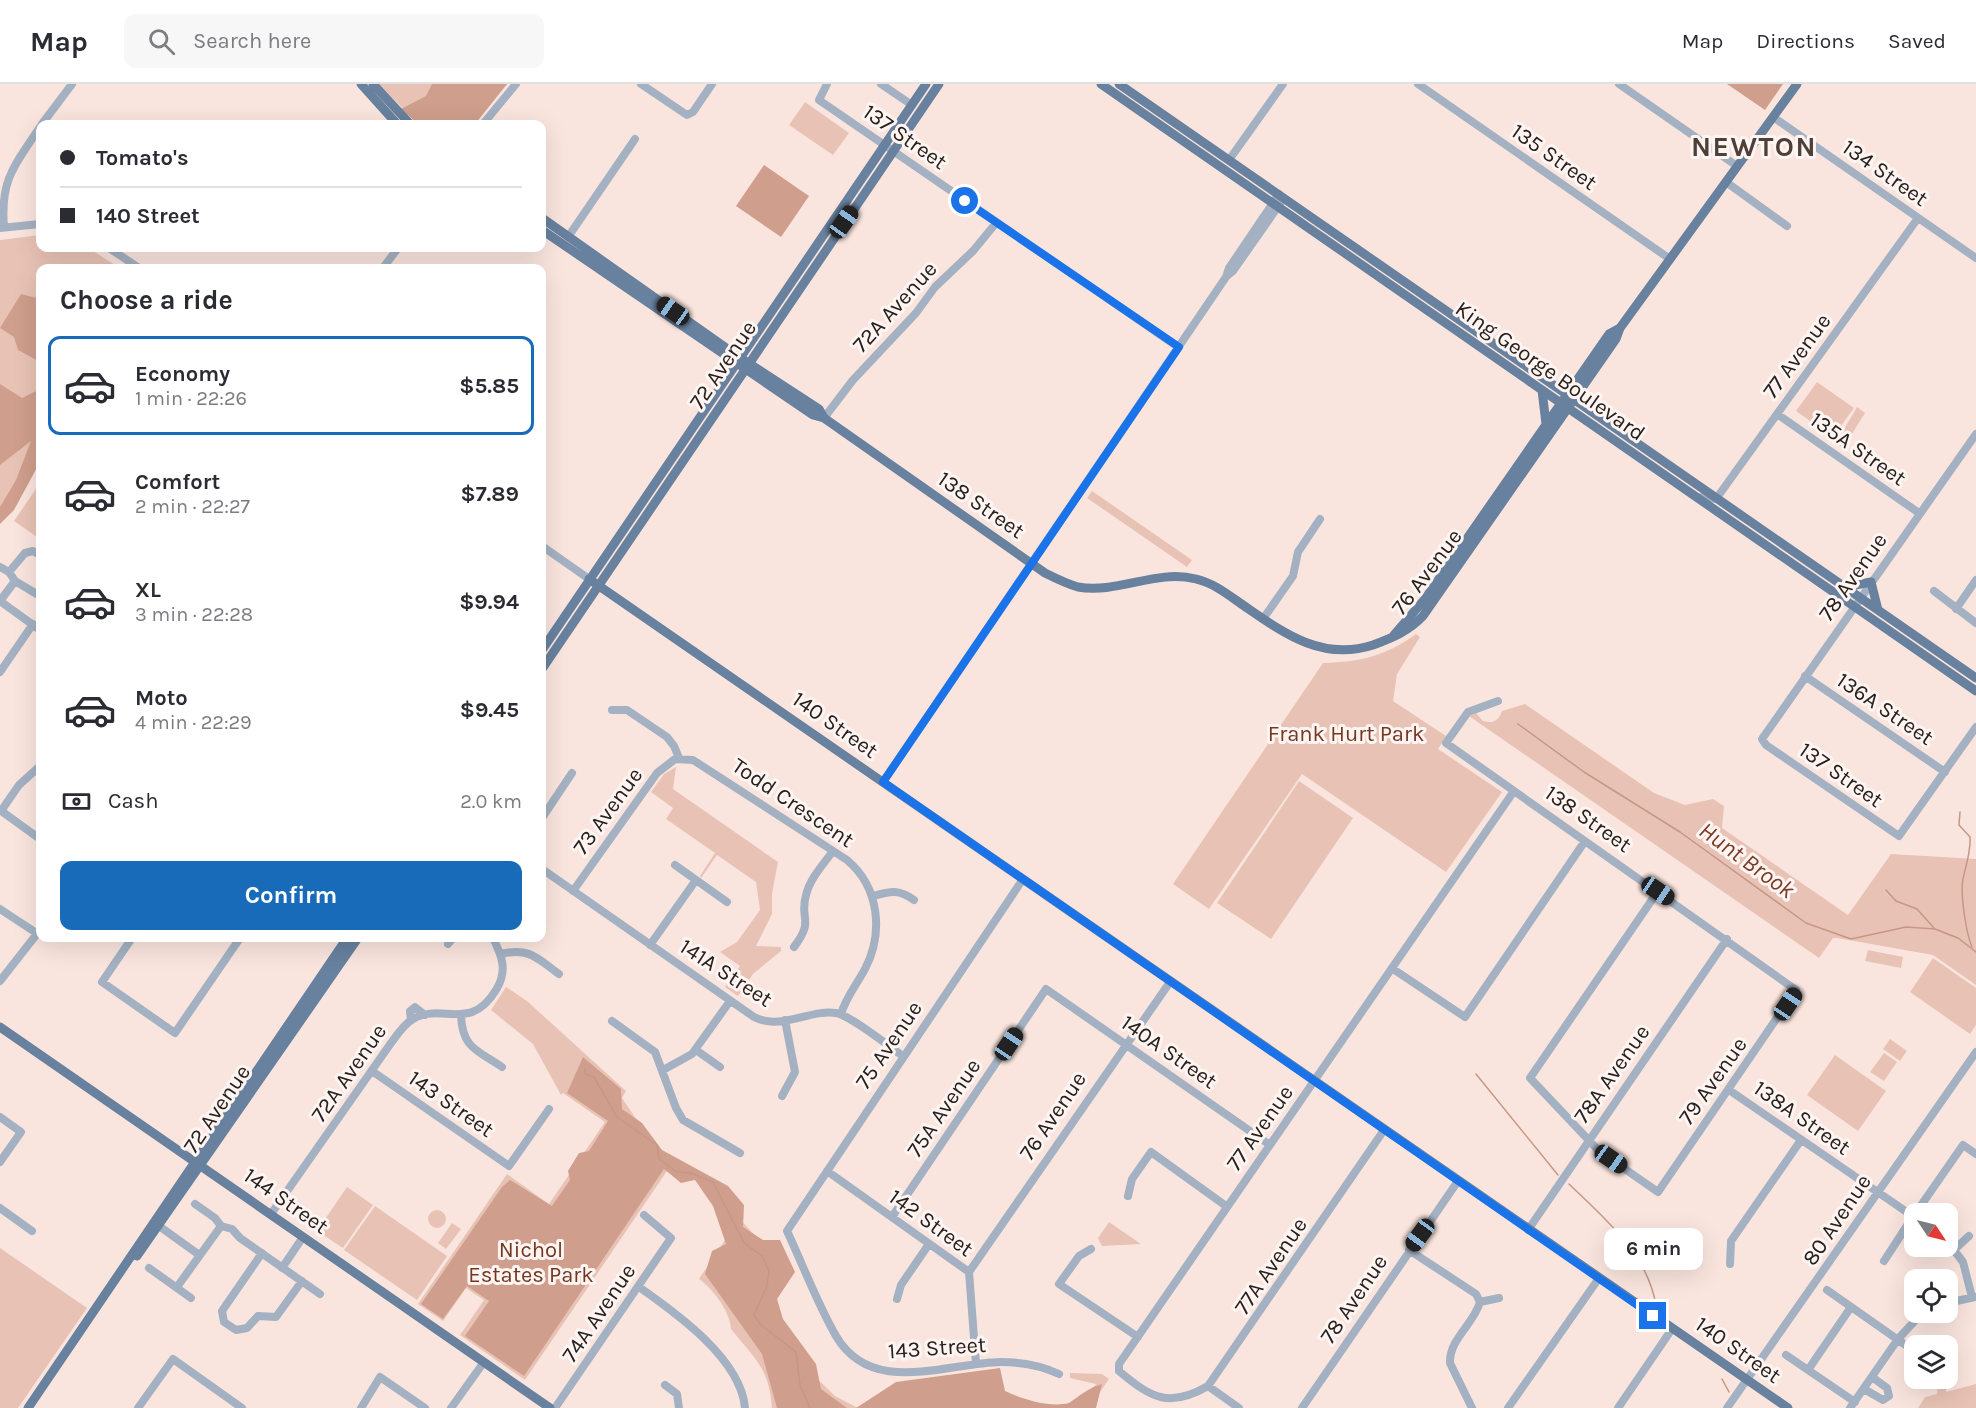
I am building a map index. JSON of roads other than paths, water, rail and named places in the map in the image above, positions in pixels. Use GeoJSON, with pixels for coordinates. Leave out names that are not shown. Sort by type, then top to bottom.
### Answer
{"type":"FeatureCollection","features":[{"type":"Feature","properties":{"kind":"main road"},"geometry":{"type":"LineString","coordinates":[[361,84],[393,120]]}},
{"type":"Feature","properties":{"kind":"main road"},"geometry":{"type":"LineString","coordinates":[[373,84],[406,120]]}},
{"type":"Feature","properties":{"kind":"main road","name":"72 Avenue"},"geometry":{"type":"LineString","coordinates":[[889,148],[926,84]]}},
{"type":"Feature","properties":{"kind":"main road","name":"72 Avenue"},"geometry":{"type":"LineString","coordinates":[[546,644],[589,579],[742,364],[889,148],[939,84]]}},
{"type":"Feature","properties":{"kind":"main road","name":"King George Boulevard"},"geometry":{"type":"LineString","coordinates":[[1119,84],[1281,196],[1696,496],[1976,691]]}},
{"type":"Feature","properties":{"kind":"main road","name":"76 Avenue"},"geometry":{"type":"LineString","coordinates":[[1394,635],[1407,631],[1423,616],[1567,401],[1609,334],[1620,328],[1797,84]]}},
{"type":"Feature","properties":{"kind":"main road","name":"King George Boulevard"},"geometry":{"type":"LineString","coordinates":[[1107,86],[1542,390],[1567,401],[1716,499],[1976,678]]}},
{"type":"Feature","properties":{"kind":"main road"},"geometry":{"type":"LineString","coordinates":[[1167,130],[1184,134],[1223,161],[1229,160]]}},
{"type":"Feature","properties":{"kind":"main road","name":"138 Street"},"geometry":{"type":"LineString","coordinates":[[546,221],[742,364]]}},
{"type":"Feature","properties":{"kind":"main road","name":"138 Street"},"geometry":{"type":"LineString","coordinates":[[546,233],[742,364],[819,409],[824,418],[1031,564],[1067,583],[1090,588],[1167,576],[1196,579],[1218,588],[1298,641],[1333,650],[1364,647],[1394,635]]}},
{"type":"Feature","properties":{"kind":"main road","name":"72 Avenue"},"geometry":{"type":"LineString","coordinates":[[546,663],[742,364]]}},
{"type":"Feature","properties":{"kind":"main road"},"geometry":{"type":"LineString","coordinates":[[1542,390],[1546,424]]}},
{"type":"Feature","properties":{"kind":"main road","name":"76 Avenue"},"geometry":{"type":"LineString","coordinates":[[1394,635],[1425,599],[1546,424],[1567,401]]}},
{"type":"Feature","properties":{"kind":"main road"},"geometry":{"type":"LineString","coordinates":[[1423,616],[1423,609],[1451,568],[1454,556]]}},
{"type":"Feature","properties":{"kind":"main road","name":"140 Street"},"geometry":{"type":"LineString","coordinates":[[589,579],[1384,1131],[1788,1408]]}},
{"type":"Feature","properties":{"kind":"main road"},"geometry":{"type":"LineString","coordinates":[[1845,587],[1871,582],[1878,610]]}},
{"type":"Feature","properties":{"kind":"main road","name":"72 Avenue"},"geometry":{"type":"LineString","coordinates":[[103,1299],[159,1226],[344,942]]}},
{"type":"Feature","properties":{"kind":"main road","name":"72 Avenue"},"geometry":{"type":"LineString","coordinates":[[28,1408],[355,942]]}},
{"type":"Feature","properties":{"kind":"main road","name":"144 Street"},"geometry":{"type":"LineString","coordinates":[[0,1027],[550,1408]]}},
{"type":"Feature","properties":{"kind":"street"},"geometry":{"type":"LineString","coordinates":[[45,120],[72,84]]}},
{"type":"Feature","properties":{"kind":"street"},"geometry":{"type":"LineString","coordinates":[[486,120],[516,84]]}},
{"type":"Feature","properties":{"kind":"street"},"geometry":{"type":"LineString","coordinates":[[641,84],[689,115],[712,84]]}},
{"type":"Feature","properties":{"kind":"street","name":"137 Street"},"geometry":{"type":"LineString","coordinates":[[827,84],[819,100],[1179,347]]}},
{"type":"Feature","properties":{"kind":"street"},"geometry":{"type":"LineString","coordinates":[[881,84],[912,105]]}},
{"type":"Feature","properties":{"kind":"street"},"geometry":{"type":"LineString","coordinates":[[1229,160],[1283,84]]}},
{"type":"Feature","properties":{"kind":"street","name":"135 Street"},"geometry":{"type":"LineString","coordinates":[[1418,84],[1670,259]]}},
{"type":"Feature","properties":{"kind":"street"},"geometry":{"type":"LineString","coordinates":[[1619,84],[1737,166]]}},
{"type":"Feature","properties":{"kind":"street","name":"134 Street"},"geometry":{"type":"LineString","coordinates":[[1773,117],[1976,258]]}},
{"type":"Feature","properties":{"kind":"street"},"geometry":{"type":"LineString","coordinates":[[36,133],[6,178],[0,207],[2,228],[36,224]]}},
{"type":"Feature","properties":{"kind":"street"},"geometry":{"type":"LineString","coordinates":[[568,237],[635,139]]}},
{"type":"Feature","properties":{"kind":"street"},"geometry":{"type":"LineString","coordinates":[[1726,182],[1787,226]]}},
{"type":"Feature","properties":{"kind":"street"},"geometry":{"type":"LineString","coordinates":[[883,782],[1226,277],[1233,271],[1281,196]]}},
{"type":"Feature","properties":{"kind":"street","name":"77 Avenue"},"geometry":{"type":"LineString","coordinates":[[1716,499],[1917,218]]}},
{"type":"Feature","properties":{"kind":"street","name":"72A Avenue"},"geometry":{"type":"LineString","coordinates":[[824,418],[853,380],[916,313],[935,287],[973,251],[996,223]]}},
{"type":"Feature","properties":{"kind":"street"},"geometry":{"type":"LineString","coordinates":[[115,252],[133,264]]}},
{"type":"Feature","properties":{"kind":"street","name":"135A Street"},"geometry":{"type":"LineString","coordinates":[[1777,414],[1919,513]]}},
{"type":"Feature","properties":{"kind":"street","name":"78 Avenue"},"geometry":{"type":"LineString","coordinates":[[1763,741],[1763,736],[1976,434]]}},
{"type":"Feature","properties":{"kind":"street"},"geometry":{"type":"LineString","coordinates":[[1696,496],[1716,499]]}},
{"type":"Feature","properties":{"kind":"street"},"geometry":{"type":"LineString","coordinates":[[1263,619],[1293,576],[1298,552],[1320,519]]}},
{"type":"Feature","properties":{"kind":"street","name":"140 Street"},"geometry":{"type":"LineString","coordinates":[[546,549],[589,579]]}},
{"type":"Feature","properties":{"kind":"street"},"geometry":{"type":"LineString","coordinates":[[9,572],[28,551],[36,554]]}},
{"type":"Feature","properties":{"kind":"street"},"geometry":{"type":"LineString","coordinates":[[0,567],[9,572],[15,581],[36,594]]}},
{"type":"Feature","properties":{"kind":"street"},"geometry":{"type":"LineString","coordinates":[[1956,609],[1976,580]]}},
{"type":"Feature","properties":{"kind":"street"},"geometry":{"type":"LineString","coordinates":[[15,581],[0,601],[36,627]]}},
{"type":"Feature","properties":{"kind":"street"},"geometry":{"type":"LineString","coordinates":[[1934,591],[1976,623]]}},
{"type":"Feature","properties":{"kind":"street"},"geometry":{"type":"LineString","coordinates":[[0,672],[33,624]]}},
{"type":"Feature","properties":{"kind":"street","name":"136A Street"},"geometry":{"type":"LineString","coordinates":[[1805,676],[1945,772]]}},
{"type":"Feature","properties":{"kind":"street","name":"138 Street"},"geometry":{"type":"LineString","coordinates":[[1498,701],[1468,712],[1446,743],[1727,939],[1796,990]]}},
{"type":"Feature","properties":{"kind":"street"},"geometry":{"type":"LineString","coordinates":[[612,710],[627,710],[667,737],[679,758]]}},
{"type":"Feature","properties":{"kind":"street"},"geometry":{"type":"LineString","coordinates":[[1945,772],[1976,727]]}},
{"type":"Feature","properties":{"kind":"street","name":"137 Street"},"geometry":{"type":"LineString","coordinates":[[1763,741],[1899,836],[1945,772]]}},
{"type":"Feature","properties":{"kind":"street","name":"Todd Crescent"},"geometry":{"type":"LineString","coordinates":[[679,758],[689,758],[700,763],[833,851],[861,873],[873,896],[876,921],[874,946],[869,962],[841,1014]]}},
{"type":"Feature","properties":{"kind":"street","name":"73 Avenue"},"geometry":{"type":"LineString","coordinates":[[573,891],[653,778],[666,765],[679,758]]}},
{"type":"Feature","properties":{"kind":"street"},"geometry":{"type":"LineString","coordinates":[[36,770],[19,785],[1,811],[36,835]]}},
{"type":"Feature","properties":{"kind":"street"},"geometry":{"type":"LineString","coordinates":[[546,812],[572,772]]}},
{"type":"Feature","properties":{"kind":"street","name":"77 Avenue"},"geometry":{"type":"LineString","coordinates":[[1172,1403],[1151,1395],[1118,1368],[1226,1206],[1393,969],[1514,791]]}},
{"type":"Feature","properties":{"kind":"street"},"geometry":{"type":"LineString","coordinates":[[1393,969],[1465,1017],[1585,841]]}},
{"type":"Feature","properties":{"kind":"street"},"geometry":{"type":"LineString","coordinates":[[794,947],[806,928],[805,900],[809,885],[833,851]]}},
{"type":"Feature","properties":{"kind":"street"},"geometry":{"type":"LineString","coordinates":[[675,865],[727,902]]}},
{"type":"Feature","properties":{"kind":"street","name":"141A Street"},"geometry":{"type":"LineString","coordinates":[[546,872],[760,1020],[784,1020],[826,1012],[841,1014]]}},
{"type":"Feature","properties":{"kind":"street","name":"75 Avenue"},"geometry":{"type":"LineString","coordinates":[[788,1231],[1023,879]]}},
{"type":"Feature","properties":{"kind":"street"},"geometry":{"type":"LineString","coordinates":[[650,945],[696,880]]}},
{"type":"Feature","properties":{"kind":"street"},"geometry":{"type":"LineString","coordinates":[[873,896],[893,890],[902,891],[914,900]]}},
{"type":"Feature","properties":{"kind":"street"},"geometry":{"type":"LineString","coordinates":[[1589,1140],[1530,1078],[1658,891]]}},
{"type":"Feature","properties":{"kind":"street"},"geometry":{"type":"LineString","coordinates":[[0,909],[36,930]]}},
{"type":"Feature","properties":{"kind":"street"},"geometry":{"type":"LineString","coordinates":[[0,981],[36,936]]}},
{"type":"Feature","properties":{"kind":"street","name":"78A Avenue"},"geometry":{"type":"LineString","coordinates":[[1528,1230],[1727,939]]}},
{"type":"Feature","properties":{"kind":"street"},"geometry":{"type":"LineString","coordinates":[[129,942],[102,982],[175,1033],[237,942]]}},
{"type":"Feature","properties":{"kind":"street"},"geometry":{"type":"LineString","coordinates":[[495,942],[501,954],[527,952],[559,974]]}},
{"type":"Feature","properties":{"kind":"street","name":"72A Avenue"},"geometry":{"type":"LineString","coordinates":[[271,1214],[397,1034],[411,1020],[425,1015],[460,1015],[482,1007],[495,993],[502,977],[501,954]]}},
{"type":"Feature","properties":{"kind":"street","name":"76 Avenue"},"geometry":{"type":"LineString","coordinates":[[969,1272],[1170,982]]}},
{"type":"Feature","properties":{"kind":"street","name":"140A Street"},"geometry":{"type":"LineString","coordinates":[[1046,989],[1270,1145]]}},
{"type":"Feature","properties":{"kind":"street","name":"75A Avenue"},"geometry":{"type":"LineString","coordinates":[[892,1217],[1046,989]]}},
{"type":"Feature","properties":{"kind":"street","name":"79 Avenue"},"geometry":{"type":"LineString","coordinates":[[1589,1140],[1599,1151],[1658,1192],[1796,990]]}},
{"type":"Feature","properties":{"kind":"street"},"geometry":{"type":"LineString","coordinates":[[663,1070],[685,1060],[696,1050],[730,1001]]}},
{"type":"Feature","properties":{"kind":"street"},"geometry":{"type":"LineString","coordinates":[[841,1014],[903,1056]]}},
{"type":"Feature","properties":{"kind":"street"},"geometry":{"type":"LineString","coordinates":[[460,1015],[461,1032],[465,1041],[502,1067]]}},
{"type":"Feature","properties":{"kind":"street"},"geometry":{"type":"LineString","coordinates":[[782,1096],[795,1072],[784,1020]]}},
{"type":"Feature","properties":{"kind":"street"},"geometry":{"type":"LineString","coordinates":[[612,1022],[652,1049],[683,1120],[740,1153]]}},
{"type":"Feature","properties":{"kind":"street"},"geometry":{"type":"LineString","coordinates":[[696,1050],[720,1068]]}},
{"type":"Feature","properties":{"kind":"street","name":"80 Avenue"},"geometry":{"type":"LineString","coordinates":[[1727,1408],[1976,1052]]}},
{"type":"Feature","properties":{"kind":"street","name":"143 Street"},"geometry":{"type":"LineString","coordinates":[[372,1071],[509,1166],[549,1110]]}},
{"type":"Feature","properties":{"kind":"street","name":"138A Street"},"geometry":{"type":"LineString","coordinates":[[1729,1090],[1904,1209]]}},
{"type":"Feature","properties":{"kind":"street"},"geometry":{"type":"LineString","coordinates":[[0,1117],[21,1132],[0,1162]]}},
{"type":"Feature","properties":{"kind":"street","name":"77A Avenue"},"geometry":{"type":"LineString","coordinates":[[1172,1403],[1187,1401],[1208,1386],[1384,1131]]}},
{"type":"Feature","properties":{"kind":"street"},"geometry":{"type":"LineString","coordinates":[[1730,1264],[1731,1241],[1801,1140]]}},
{"type":"Feature","properties":{"kind":"street"},"geometry":{"type":"LineString","coordinates":[[1922,1203],[1963,1145],[1976,1154]]}},
{"type":"Feature","properties":{"kind":"street"},"geometry":{"type":"LineString","coordinates":[[1128,1196],[1132,1179],[1151,1152],[1226,1206]]}},
{"type":"Feature","properties":{"kind":"street","name":"142 Street"},"geometry":{"type":"LineString","coordinates":[[827,1171],[969,1272],[976,1364]]}},
{"type":"Feature","properties":{"kind":"street","name":"78 Avenue"},"geometry":{"type":"LineString","coordinates":[[1302,1408],[1458,1181]]}},
{"type":"Feature","properties":{"kind":"street"},"geometry":{"type":"LineString","coordinates":[[195,1204],[215,1218],[221,1226],[232,1229],[240,1238],[320,1294]]}},
{"type":"Feature","properties":{"kind":"street"},"geometry":{"type":"LineString","coordinates":[[0,1208],[32,1231]]}},
{"type":"Feature","properties":{"kind":"street","name":"74A Avenue"},"geometry":{"type":"LineString","coordinates":[[555,1408],[671,1238],[644,1215]]}},
{"type":"Feature","properties":{"kind":"street"},"geometry":{"type":"LineString","coordinates":[[159,1226],[198,1254]]}},
{"type":"Feature","properties":{"kind":"street"},"geometry":{"type":"LineString","coordinates":[[177,1287],[198,1254],[221,1226]]}},
{"type":"Feature","properties":{"kind":"street"},"geometry":{"type":"LineString","coordinates":[[1884,1261],[1904,1230]]}},
{"type":"Feature","properties":{"kind":"street","name":"143 Street"},"geometry":{"type":"LineString","coordinates":[[788,1231],[836,1337],[862,1363],[879,1371],[903,1374],[976,1364],[1013,1363],[1059,1374]]}},
{"type":"Feature","properties":{"kind":"street"},"geometry":{"type":"LineString","coordinates":[[1958,1246],[1969,1236]]}},
{"type":"Feature","properties":{"kind":"street"},"geometry":{"type":"LineString","coordinates":[[282,1268],[303,1237]]}},
{"type":"Feature","properties":{"kind":"street"},"geometry":{"type":"LineString","coordinates":[[897,1299],[901,1285],[929,1244]]}},
{"type":"Feature","properties":{"kind":"street"},"geometry":{"type":"LineString","coordinates":[[1091,1249],[1078,1256],[1059,1284],[1138,1337]]}},
{"type":"Feature","properties":{"kind":"street"},"geometry":{"type":"LineString","coordinates":[[1409,1250],[1476,1294],[1480,1302],[1478,1312],[1452,1347],[1450,1355],[1450,1363],[1472,1408]]}},
{"type":"Feature","properties":{"kind":"street"},"geometry":{"type":"LineString","coordinates":[[262,1253],[222,1311],[224,1322],[236,1330],[247,1328],[258,1316],[276,1317],[302,1281]]}},
{"type":"Feature","properties":{"kind":"street"},"geometry":{"type":"LineString","coordinates":[[1958,1254],[1967,1271],[1974,1297],[1958,1301]]}},
{"type":"Feature","properties":{"kind":"street"},"geometry":{"type":"LineString","coordinates":[[149,1268],[191,1298]]}},
{"type":"Feature","properties":{"kind":"street"},"geometry":{"type":"LineString","coordinates":[[1508,1408],[1599,1278]]}},
{"type":"Feature","properties":{"kind":"street"},"geometry":{"type":"LineString","coordinates":[[639,1287],[682,1316],[697,1331],[739,1382],[744,1394],[745,1408]]}},
{"type":"Feature","properties":{"kind":"street"},"geometry":{"type":"LineString","coordinates":[[1827,1290],[1904,1344]]}},
{"type":"Feature","properties":{"kind":"street"},"geometry":{"type":"LineString","coordinates":[[1480,1302],[1499,1298]]}},
{"type":"Feature","properties":{"kind":"street"},"geometry":{"type":"LineString","coordinates":[[1808,1370],[1851,1307]]}},
{"type":"Feature","properties":{"kind":"street"},"geometry":{"type":"LineString","coordinates":[[1786,1355],[1853,1405],[1898,1339],[1913,1323]]}},
{"type":"Feature","properties":{"kind":"street"},"geometry":{"type":"LineString","coordinates":[[1618,1408],[1672,1329]]}},
{"type":"Feature","properties":{"kind":"street"},"geometry":{"type":"LineString","coordinates":[[138,1408],[173,1359],[242,1408]]}},
{"type":"Feature","properties":{"kind":"street"},"geometry":{"type":"LineString","coordinates":[[451,1408],[484,1362]]}},
{"type":"Feature","properties":{"kind":"street"},"geometry":{"type":"LineString","coordinates":[[361,1408],[380,1377],[424,1408]]}},
{"type":"Feature","properties":{"kind":"street"},"geometry":{"type":"LineString","coordinates":[[1864,1389],[1879,1399],[1883,1400],[1889,1396],[1887,1388],[1872,1377]]}},
{"type":"Feature","properties":{"kind":"street"},"geometry":{"type":"LineString","coordinates":[[665,1385],[677,1394],[679,1408]]}},
{"type":"Feature","properties":{"kind":"street"},"geometry":{"type":"LineString","coordinates":[[1208,1386],[1239,1408]]}},
{"type":"Feature","properties":{"kind":"waterway","name":"Hunt Brook"},"geometry":{"type":"LineString","coordinates":[[1518,724],[1584,772],[1680,832],[1806,923],[1851,939],[1906,927],[1935,929],[1958,938],[1976,952]]}},
{"type":"Feature","properties":{"kind":"waterway"},"geometry":{"type":"LineString","coordinates":[[1960,812],[1959,825],[1970,837],[1962,894],[1972,947]]}},
{"type":"Feature","properties":{"kind":"waterway"},"geometry":{"type":"LineString","coordinates":[[1886,890],[1896,901],[1917,909],[1934,928]]}},
{"type":"Feature","properties":{"kind":"waterway"},"geometry":{"type":"LineString","coordinates":[[585,1069],[585,1074],[594,1077],[617,1117],[657,1145],[659,1159],[677,1172],[690,1173],[713,1182],[744,1243],[762,1256],[769,1271],[767,1286],[754,1315],[761,1325],[796,1352],[800,1385],[810,1408]]}},
{"type":"Feature","properties":{"kind":"waterway"},"geometry":{"type":"LineString","coordinates":[[1476,1074],[1558,1175]]}},
{"type":"Feature","properties":{"kind":"waterway"},"geometry":{"type":"LineString","coordinates":[[1569,1184],[1610,1224],[1634,1254],[1644,1270],[1656,1306]]}},
{"type":"Feature","properties":{"kind":"waterway"},"geometry":{"type":"LineString","coordinates":[[1722,1379],[1729,1392]]}},
{"type":"Feature","properties":{"kind":"district","name":"NEWTON"},"geometry":{"type":"Point","coordinates":[1754,146]}},
{"type":"Feature","properties":{"kind":"park label","name":"Frank Hurt Park"},"geometry":{"type":"Point","coordinates":[1346,734]}},
{"type":"Feature","properties":{"kind":"park label","name":"Nichol Estates Park"},"geometry":{"type":"Point","coordinates":[531,1262]}}]}
